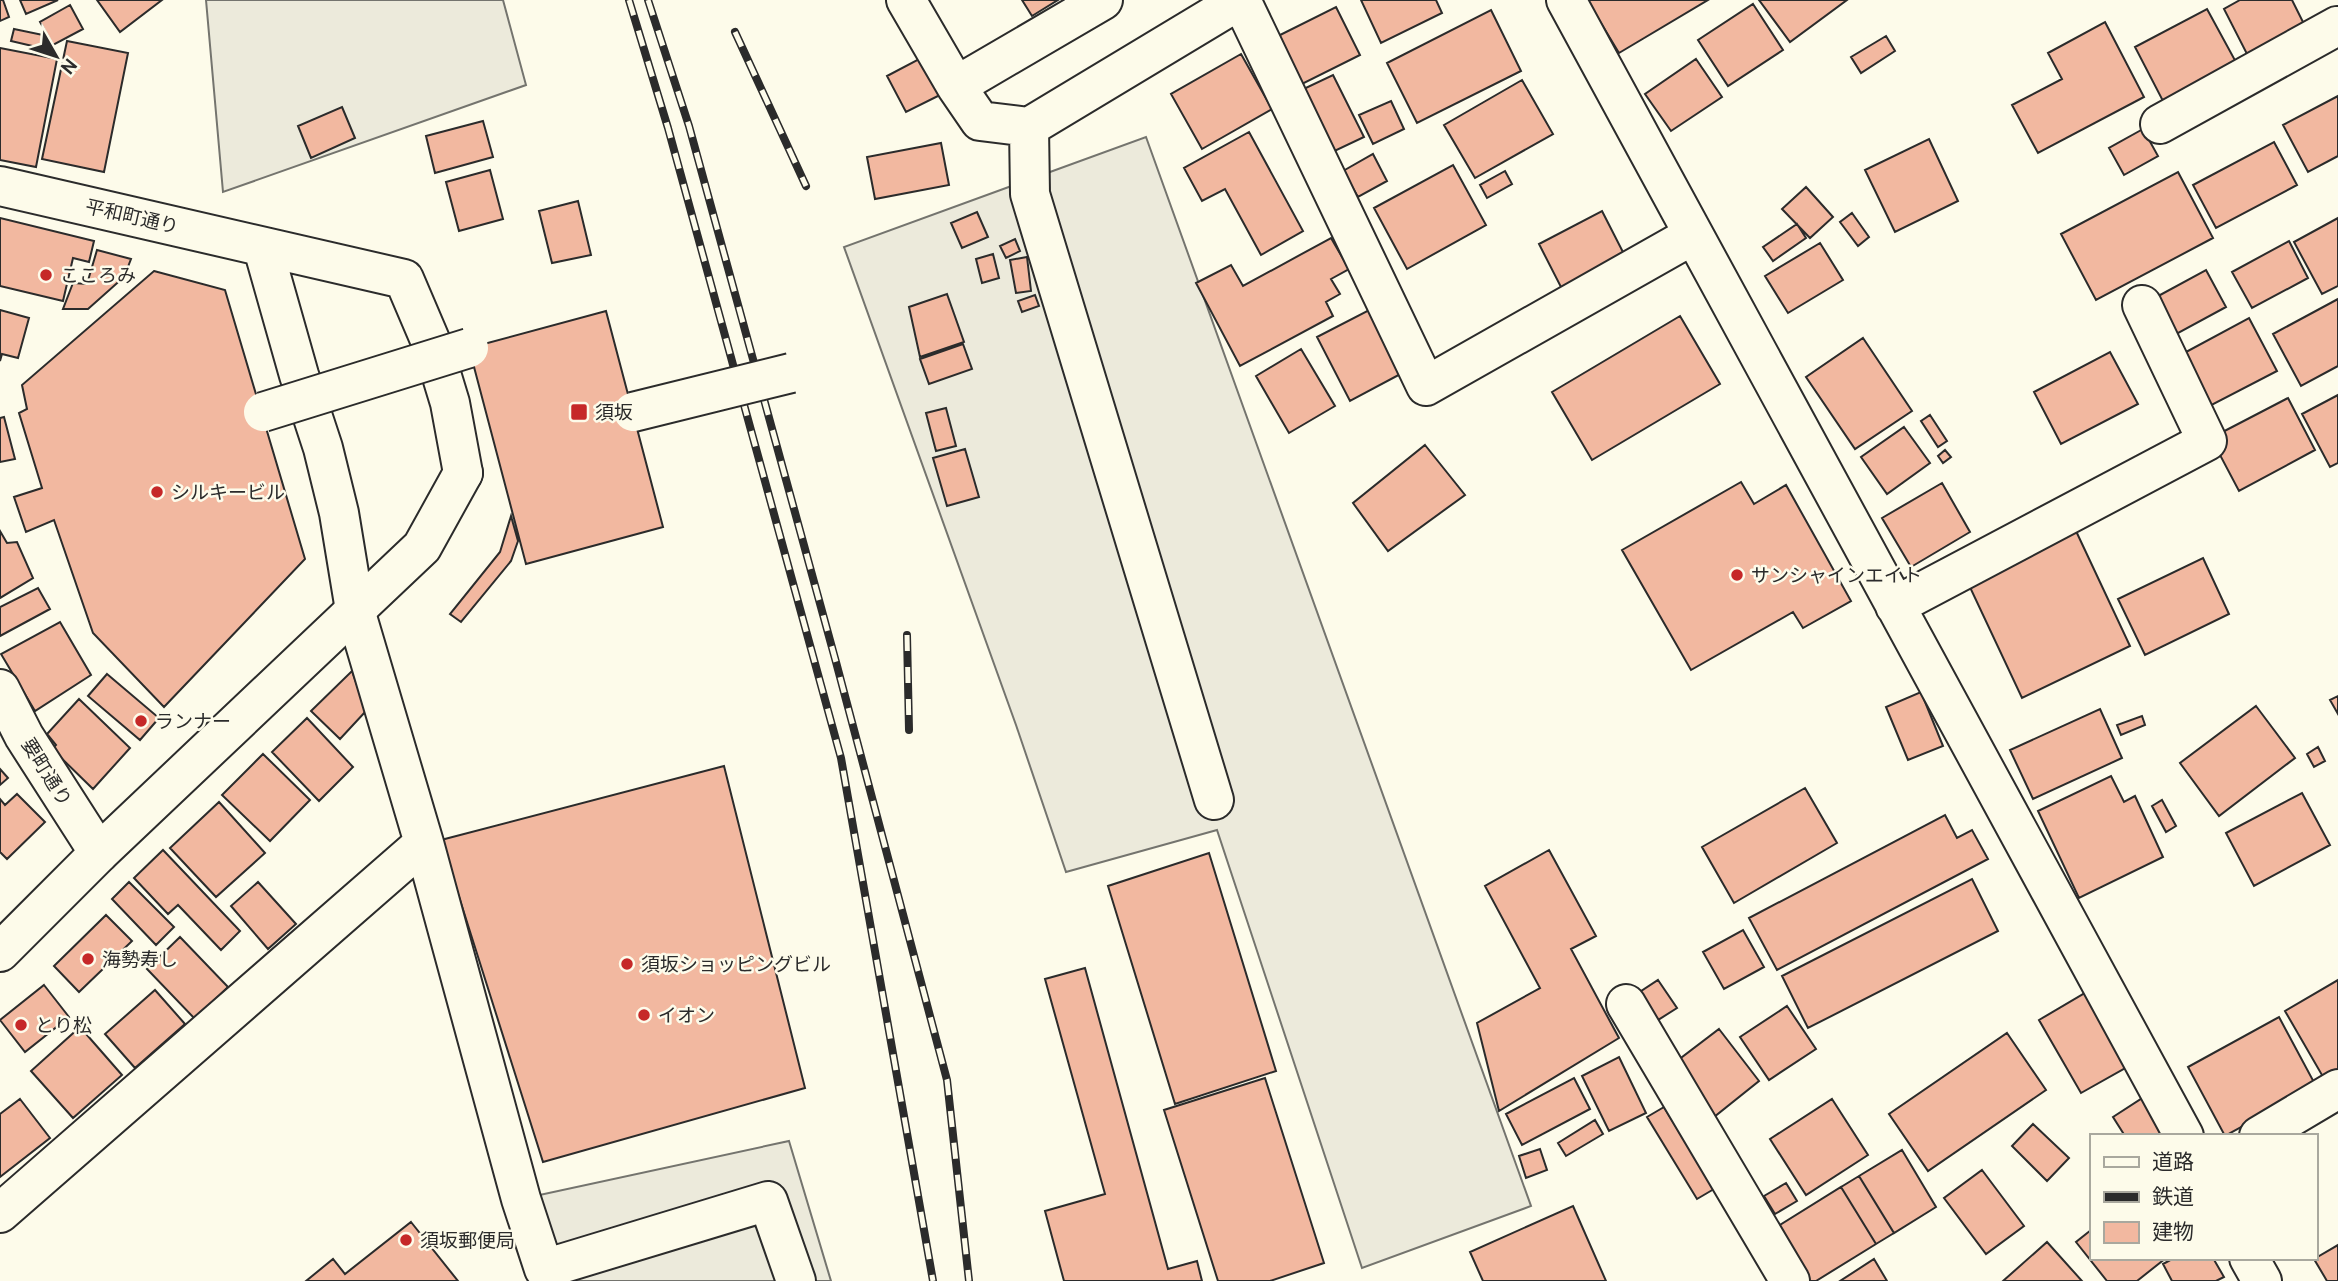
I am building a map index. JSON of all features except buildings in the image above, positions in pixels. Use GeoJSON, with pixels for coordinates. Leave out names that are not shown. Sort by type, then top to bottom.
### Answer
{"type":"FeatureCollection","features":[{"type":"Feature","properties":{"kind":"street"},"geometry":{"type":"LineString","coordinates":[[906,0],[956,86],[980,121],[1029,127],[1240,0],[1426,386],[1693,235]]}},
{"type":"Feature","properties":{"kind":"street"},"geometry":{"type":"LineString","coordinates":[[956,86],[1103,0]]}},
{"type":"Feature","properties":{"kind":"street"},"geometry":{"type":"LineString","coordinates":[[1566,0],[2183,1134]]}},
{"type":"Feature","properties":{"kind":"street"},"geometry":{"type":"LineString","coordinates":[[2160,124],[2337,26],[2338,28]]}},
{"type":"Feature","properties":{"kind":"street"},"geometry":{"type":"LineString","coordinates":[[1029,127],[1030,194],[1214,800]]}},
{"type":"Feature","properties":{"kind":"street","name":"平和町通り"},"geometry":{"type":"LineString","coordinates":[[0,186],[404,279],[433,347],[447,392],[463,473],[422,547],[355,610]]}},
{"type":"Feature","properties":{"kind":"street"},"geometry":{"type":"LineString","coordinates":[[263,248],[326,461],[339,513],[355,610],[424,843],[521,1199],[544,1269],[768,1201],[796,1281]]}},
{"type":"Feature","properties":{"kind":"street"},"geometry":{"type":"LineString","coordinates":[[1895,606],[2207,440],[2141,305]]}},
{"type":"Feature","properties":{"kind":"street"},"geometry":{"type":"LineString","coordinates":[[263,412],[469,348]]}},
{"type":"Feature","properties":{"kind":"street"},"geometry":{"type":"LineString","coordinates":[[632,412],[791,373]]}},
{"type":"Feature","properties":{"kind":"street"},"geometry":{"type":"LineString","coordinates":[[0,952],[99,853],[355,610]]}},
{"type":"Feature","properties":{"kind":"street","name":"要町通り"},"geometry":{"type":"LineString","coordinates":[[0,689],[23,736],[99,853]]}},
{"type":"Feature","properties":{"kind":"street"},"geometry":{"type":"LineString","coordinates":[[0,1213],[424,843]]}},
{"type":"Feature","properties":{"kind":"street"},"geometry":{"type":"LineString","coordinates":[[1626,1004],[1790,1281]]}},
{"type":"Feature","properties":{"kind":"street"},"geometry":{"type":"LineString","coordinates":[[2262,1134],[2338,1089]]}},
{"type":"Feature","properties":{"kind":"street"},"geometry":{"type":"LineString","coordinates":[[2250,1260],[2262,1281]]}},
{"type":"Feature","properties":{"kind":"shaded area"},"geometry":{"type":"Polygon","coordinates":[[[206,0],[503,0],[526,85],[223,192],[206,0]]]}},
{"type":"Feature","properties":{"kind":"shaded area"},"geometry":{"type":"Polygon","coordinates":[[[1146,137],[1531,1206],[1362,1268],[1217,830],[1066,872],[844,247],[1146,137]]]}},
{"type":"Feature","properties":{"kind":"shaded area"},"geometry":{"type":"Polygon","coordinates":[[[789,1141],[831,1281],[544,1281],[521,1199],[789,1141]]]}},
{"type":"Feature","properties":{"kind":"railway"},"geometry":{"type":"LineString","coordinates":[[629,0],[668,128],[841,758],[933,1281]]}},
{"type":"Feature","properties":{"kind":"railway"},"geometry":{"type":"LineString","coordinates":[[648,0],[689,126],[947,1080],[969,1281]]}},
{"type":"Feature","properties":{"kind":"railway"},"geometry":{"type":"LineString","coordinates":[[735,32],[806,186]]}},
{"type":"Feature","properties":{"kind":"railway"},"geometry":{"type":"LineString","coordinates":[[907,635],[909,730]]}},
{"type":"Feature","properties":{"kind":"place","name":"こころみ"},"geometry":{"type":"Point","coordinates":[46,275]}},
{"type":"Feature","properties":{"kind":"place","name":"須坂"},"geometry":{"type":"Point","coordinates":[579,412]}},
{"type":"Feature","properties":{"kind":"place","name":"シルキービル"},"geometry":{"type":"Point","coordinates":[157,492]}},
{"type":"Feature","properties":{"kind":"place","name":"サンシャインエイト"},"geometry":{"type":"Point","coordinates":[1737,575]}},
{"type":"Feature","properties":{"kind":"place","name":"ランナー"},"geometry":{"type":"Point","coordinates":[141,721]}},
{"type":"Feature","properties":{"kind":"place","name":"海勢寿し"},"geometry":{"type":"Point","coordinates":[88,959]}},
{"type":"Feature","properties":{"kind":"place","name":"須坂ショッピングビル"},"geometry":{"type":"Point","coordinates":[627,964]}},
{"type":"Feature","properties":{"kind":"place","name":"イオン"},"geometry":{"type":"Point","coordinates":[644,1015]}},
{"type":"Feature","properties":{"kind":"place","name":"とり松"},"geometry":{"type":"Point","coordinates":[21,1025]}},
{"type":"Feature","properties":{"kind":"place","name":"須坂郵便局"},"geometry":{"type":"Point","coordinates":[406,1240]}}]}
